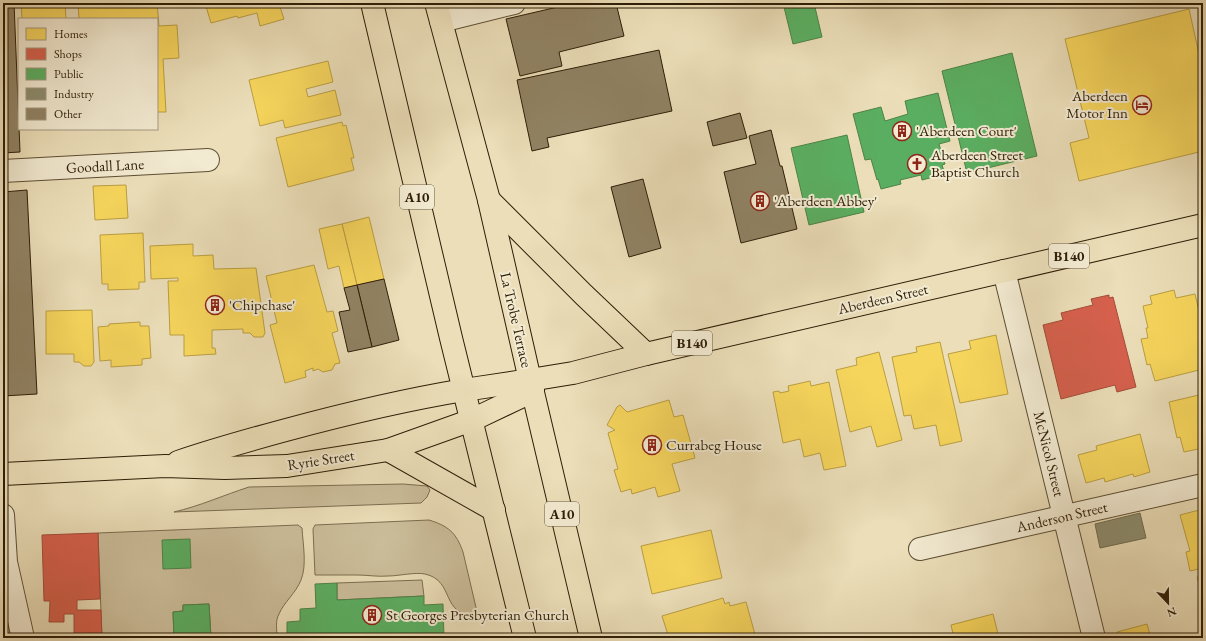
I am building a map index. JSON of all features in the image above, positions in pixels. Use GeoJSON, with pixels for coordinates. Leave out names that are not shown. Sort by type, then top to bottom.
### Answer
{"type":"FeatureCollection","features":[{"type":"Feature","properties":{"kind":"main road","name":"A10"},"geometry":{"type":"LineString","coordinates":[[372,3],[464,390],[525,638]]}},
{"type":"Feature","properties":{"kind":"main road","name":"La Trobe Terrace"},"geometry":{"type":"LineString","coordinates":[[439,12],[489,200],[531,386],[591,638]]}},
{"type":"Feature","properties":{"kind":"main road"},"geometry":{"type":"LineString","coordinates":[[489,200],[584,295],[646,354]]}},
{"type":"Feature","properties":{"kind":"main road","name":"Aberdeen Street"},"geometry":{"type":"LineString","coordinates":[[531,386],[564,375],[646,354],[1203,224]]}},
{"type":"Feature","properties":{"kind":"main road","name":"B140"},"geometry":{"type":"LineString","coordinates":[[464,390],[531,386]]}},
{"type":"Feature","properties":{"kind":"main road","name":"B140"},"geometry":{"type":"LineString","coordinates":[[472,420],[531,386]]}},
{"type":"Feature","properties":{"kind":"main road","name":"Ryrie Street"},"geometry":{"type":"LineString","coordinates":[[165,466],[214,449],[324,420],[420,397],[464,390]]}},
{"type":"Feature","properties":{"kind":"main road","name":"Ryrie Street"},"geometry":{"type":"LineString","coordinates":[[3,474],[165,466],[225,468],[287,466],[388,450],[472,420]]}},
{"type":"Feature","properties":{"kind":"main road"},"geometry":{"type":"LineString","coordinates":[[388,450],[494,510]]}},
{"type":"Feature","properties":{"kind":"street"},"geometry":{"type":"LineString","coordinates":[[439,12],[514,3]]}},
{"type":"Feature","properties":{"kind":"street","name":"Goodall Lane"},"geometry":{"type":"LineString","coordinates":[[3,171],[208,160]]}},
{"type":"Feature","properties":{"kind":"street","name":"McNicol Street"},"geometry":{"type":"LineString","coordinates":[[1004,270],[1094,638]]}},
{"type":"Feature","properties":{"kind":"street","name":"Anderson Street"},"geometry":{"type":"LineString","coordinates":[[920,549],[1203,485]]}},
{"type":"Feature","properties":{"kind":"street"},"geometry":{"type":"LineString","coordinates":[[3,515],[6,562],[23,638]]}},
{"type":"Feature","properties":{"kind":"shaded area"},"geometry":{"type":"Polygon","coordinates":[[[403,484],[427,486],[430,490],[427,497],[421,503],[174,512],[203,504],[249,487],[403,484]]]}},
{"type":"Feature","properties":{"kind":"shaded area"},"geometry":{"type":"Polygon","coordinates":[[[429,520],[446,527],[457,539],[463,552],[478,616],[466,614],[458,610],[452,605],[441,584],[435,578],[425,574],[416,573],[384,576],[315,575],[313,529],[315,525],[429,520]]]}},
{"type":"Feature","properties":{"kind":"shaded area"},"geometry":{"type":"Polygon","coordinates":[[[298,525],[302,528],[304,555],[303,574],[299,585],[284,605],[278,617],[277,638],[211,638],[209,604],[183,605],[183,611],[173,612],[174,638],[102,638],[98,533],[298,525]]]}},
{"type":"Feature","properties":{"kind":"shaded area"},"geometry":{"type":"Polygon","coordinates":[[[422,580],[424,596],[337,600],[337,583],[422,580]]]}},
{"type":"Feature","properties":{"kind":"shaded area"},"geometry":{"type":"Polygon","coordinates":[[[3,591],[11,638],[3,638],[3,591]]]}},
{"type":"Feature","properties":{"kind":"building: Homes"},"geometry":{"type":"Polygon","coordinates":[[[21,3],[65,3],[66,18],[22,18],[21,3]]]}},
{"type":"Feature","properties":{"kind":"building: Homes"},"geometry":{"type":"Polygon","coordinates":[[[78,3],[157,3],[159,26],[177,25],[179,58],[163,59],[166,112],[158,112],[158,18],[79,18],[78,3]]]}},
{"type":"Feature","properties":{"kind":"building: Homes"},"geometry":{"type":"Polygon","coordinates":[[[205,3],[295,3],[280,7],[284,19],[260,26],[257,13],[238,18],[237,16],[211,23],[205,3]]]}},
{"type":"Feature","properties":{"kind":"building: Homes","name":"Aberdeen Motor Inn"},"geometry":{"type":"Polygon","coordinates":[[[1189,9],[1203,72],[1203,151],[1079,181],[1070,143],[1089,138],[1065,39],[1189,9]]]}},
{"type":"Feature","properties":{"kind":"building: Homes"},"geometry":{"type":"Polygon","coordinates":[[[328,61],[333,82],[306,89],[308,97],[335,90],[341,115],[285,128],[283,120],[260,126],[249,80],[328,61]]]}},
{"type":"Feature","properties":{"kind":"building: Homes"},"geometry":{"type":"Polygon","coordinates":[[[342,122],[343,126],[346,125],[354,158],[351,158],[354,170],[288,187],[276,138],[342,122]]]}},
{"type":"Feature","properties":{"kind":"building: Homes"},"geometry":{"type":"Polygon","coordinates":[[[126,185],[128,218],[95,220],[93,186],[126,185]]]}},
{"type":"Feature","properties":{"kind":"building: Homes"},"geometry":{"type":"Polygon","coordinates":[[[369,217],[384,279],[357,285],[342,224],[369,217]]]}},
{"type":"Feature","properties":{"kind":"building: Homes"},"geometry":{"type":"Polygon","coordinates":[[[342,224],[357,285],[344,288],[339,266],[328,269],[319,229],[342,224]]]}},
{"type":"Feature","properties":{"kind":"building: Homes"},"geometry":{"type":"Polygon","coordinates":[[[143,233],[145,282],[139,282],[139,289],[108,290],[108,284],[102,284],[100,235],[143,233]]]}},
{"type":"Feature","properties":{"kind":"building: Homes","name":"'Chipchase'"},"geometry":{"type":"Polygon","coordinates":[[[193,244],[193,256],[213,255],[214,269],[256,268],[265,333],[263,337],[254,337],[250,333],[243,333],[243,329],[212,330],[212,348],[215,348],[216,354],[184,356],[184,335],[170,335],[168,281],[178,281],[178,278],[151,279],[150,246],[193,244]]]}},
{"type":"Feature","properties":{"kind":"building: Homes"},"geometry":{"type":"Polygon","coordinates":[[[314,265],[327,312],[333,311],[338,331],[332,333],[340,363],[335,364],[332,370],[323,372],[318,369],[313,371],[313,368],[305,371],[306,377],[285,383],[270,325],[277,323],[266,276],[314,265]]]}},
{"type":"Feature","properties":{"kind":"building: Homes"},"geometry":{"type":"Polygon","coordinates":[[[1174,290],[1176,298],[1195,294],[1203,327],[1203,369],[1155,381],[1150,364],[1147,365],[1141,339],[1148,338],[1146,328],[1148,328],[1143,306],[1152,304],[1150,296],[1174,290]]]}},
{"type":"Feature","properties":{"kind":"building: Homes"},"geometry":{"type":"Polygon","coordinates":[[[92,310],[94,362],[91,366],[84,366],[79,362],[74,362],[74,354],[46,354],[46,311],[92,310]]]}},
{"type":"Feature","properties":{"kind":"building: Homes"},"geometry":{"type":"Polygon","coordinates":[[[140,322],[140,326],[149,326],[151,358],[142,359],[142,365],[111,367],[111,360],[100,361],[98,327],[109,326],[109,324],[140,322]]]}},
{"type":"Feature","properties":{"kind":"building: Homes"},"geometry":{"type":"Polygon","coordinates":[[[996,335],[1008,394],[960,403],[948,354],[971,349],[969,341],[996,335]]]}},
{"type":"Feature","properties":{"kind":"building: Homes"},"geometry":{"type":"Polygon","coordinates":[[[940,342],[962,441],[940,446],[936,425],[914,429],[911,415],[904,416],[892,357],[917,352],[916,347],[940,342]]]}},
{"type":"Feature","properties":{"kind":"building: Homes"},"geometry":{"type":"Polygon","coordinates":[[[879,352],[902,440],[877,447],[871,426],[850,432],[836,370],[857,365],[856,358],[879,352]]]}},
{"type":"Feature","properties":{"kind":"building: Homes"},"geometry":{"type":"Polygon","coordinates":[[[810,381],[811,386],[829,382],[846,466],[824,470],[820,453],[804,457],[800,439],[783,443],[773,392],[779,391],[780,393],[789,391],[788,386],[810,381]]]}},
{"type":"Feature","properties":{"kind":"building: Homes"},"geometry":{"type":"Polygon","coordinates":[[[1203,394],[1203,448],[1184,452],[1180,437],[1177,438],[1169,402],[1203,394]]]}},
{"type":"Feature","properties":{"kind":"building: Homes","name":"Currabeg House"},"geometry":{"type":"Polygon","coordinates":[[[669,400],[674,417],[683,415],[695,458],[672,464],[680,491],[658,497],[655,487],[632,494],[631,489],[621,492],[614,470],[618,469],[608,433],[615,430],[607,425],[617,407],[620,405],[627,412],[669,400]]]}},
{"type":"Feature","properties":{"kind":"building: Homes"},"geometry":{"type":"Polygon","coordinates":[[[1140,434],[1150,472],[1134,477],[1133,474],[1105,482],[1104,478],[1086,483],[1078,455],[1097,450],[1096,446],[1140,434]]]}},
{"type":"Feature","properties":{"kind":"building: Homes"},"geometry":{"type":"Polygon","coordinates":[[[1203,509],[1203,568],[1190,571],[1186,552],[1190,551],[1180,515],[1203,509]]]}},
{"type":"Feature","properties":{"kind":"building: Homes"},"geometry":{"type":"Polygon","coordinates":[[[711,530],[722,578],[652,594],[641,546],[711,530]]]}},
{"type":"Feature","properties":{"kind":"building: Homes"},"geometry":{"type":"Polygon","coordinates":[[[1203,576],[1203,599],[1197,577],[1203,576]]]}},
{"type":"Feature","properties":{"kind":"building: Homes"},"geometry":{"type":"Polygon","coordinates":[[[723,598],[725,604],[729,602],[730,606],[746,602],[756,638],[669,638],[662,616],[723,598]]]}},
{"type":"Feature","properties":{"kind":"building: Homes"},"geometry":{"type":"Polygon","coordinates":[[[993,614],[999,638],[954,638],[951,625],[993,614]]]}},
{"type":"Feature","properties":{"kind":"building: Homes"},"geometry":{"type":"Polygon","coordinates":[[[1147,624],[1151,638],[1119,638],[1117,632],[1147,624]]]}},
{"type":"Feature","properties":{"kind":"building: Homes"},"geometry":{"type":"Polygon","coordinates":[[[1180,634],[1181,638],[1165,638],[1180,634]]]}},
{"type":"Feature","properties":{"kind":"building: Shops"},"geometry":{"type":"Polygon","coordinates":[[[1109,295],[1109,298],[1113,297],[1136,387],[1117,392],[1115,385],[1061,399],[1043,325],[1063,320],[1061,313],[1093,305],[1091,299],[1109,295]]]}},
{"type":"Feature","properties":{"kind":"building: Shops"},"geometry":{"type":"Polygon","coordinates":[[[98,533],[100,599],[77,600],[77,610],[101,610],[102,638],[69,638],[69,636],[74,635],[74,614],[64,614],[64,622],[49,622],[50,601],[44,601],[42,535],[98,533]]]}},
{"type":"Feature","properties":{"kind":"building: Public"},"geometry":{"type":"Polygon","coordinates":[[[783,3],[814,3],[822,37],[793,44],[783,3]]]}},
{"type":"Feature","properties":{"kind":"building: Public"},"geometry":{"type":"Polygon","coordinates":[[[1012,53],[1037,156],[967,173],[942,71],[1012,53]]]}},
{"type":"Feature","properties":{"kind":"building: Public","name":"'Aberdeen Court'"},"geometry":{"type":"Polygon","coordinates":[[[938,93],[950,141],[939,144],[945,164],[942,165],[945,174],[922,180],[921,175],[900,180],[901,184],[881,189],[871,159],[865,160],[853,114],[881,107],[885,121],[908,114],[905,101],[938,93]]]}},
{"type":"Feature","properties":{"kind":"building: Public"},"geometry":{"type":"Polygon","coordinates":[[[847,135],[864,212],[809,225],[791,148],[847,135]]]}},
{"type":"Feature","properties":{"kind":"building: Public"},"geometry":{"type":"Polygon","coordinates":[[[190,539],[191,568],[163,569],[162,540],[190,539]]]}},
{"type":"Feature","properties":{"kind":"building: Public","name":"St Georges Presbyterian Church"},"geometry":{"type":"Polygon","coordinates":[[[337,583],[337,600],[424,596],[424,605],[443,604],[444,638],[287,638],[287,622],[300,621],[300,609],[316,608],[315,584],[337,583]]]}},
{"type":"Feature","properties":{"kind":"building: Public"},"geometry":{"type":"Polygon","coordinates":[[[209,604],[211,638],[174,638],[173,612],[183,611],[183,605],[209,604]]]}},
{"type":"Feature","properties":{"kind":"building: Industry"},"geometry":{"type":"Polygon","coordinates":[[[1140,513],[1146,538],[1100,548],[1095,524],[1140,513]]]}},
{"type":"Feature","properties":{"kind":"building: Other"},"geometry":{"type":"Polygon","coordinates":[[[3,3],[14,3],[20,152],[3,153],[3,3]]]}},
{"type":"Feature","properties":{"kind":"building: Other"},"geometry":{"type":"Polygon","coordinates":[[[575,3],[616,3],[624,36],[559,52],[562,66],[520,76],[506,19],[575,3]]]}},
{"type":"Feature","properties":{"kind":"building: Other"},"geometry":{"type":"Polygon","coordinates":[[[659,50],[672,111],[547,138],[549,147],[532,151],[517,80],[659,50]]]}},
{"type":"Feature","properties":{"kind":"building: Other"},"geometry":{"type":"Polygon","coordinates":[[[740,113],[747,138],[713,146],[707,122],[740,113]]]}},
{"type":"Feature","properties":{"kind":"building: Other","name":"'Aberdeen Abbey'"},"geometry":{"type":"Polygon","coordinates":[[[771,130],[780,166],[782,166],[797,229],[741,243],[724,172],[756,164],[749,136],[771,130]]]}},
{"type":"Feature","properties":{"kind":"building: Other"},"geometry":{"type":"Polygon","coordinates":[[[643,179],[661,248],[629,257],[611,187],[643,179]]]}},
{"type":"Feature","properties":{"kind":"building: Other"},"geometry":{"type":"Polygon","coordinates":[[[27,190],[37,394],[3,396],[3,192],[27,190]]]}},
{"type":"Feature","properties":{"kind":"building: Other"},"geometry":{"type":"Polygon","coordinates":[[[384,279],[399,340],[372,347],[357,285],[384,279]]]}},
{"type":"Feature","properties":{"kind":"building: Other"},"geometry":{"type":"Polygon","coordinates":[[[357,285],[372,347],[348,352],[339,312],[350,310],[344,288],[357,285]]]}},
{"type":"Feature","properties":{"kind":"place","name":"Aberdeen Motor Inn"},"geometry":{"type":"Point","coordinates":[1142,105]}},
{"type":"Feature","properties":{"kind":"place","name":"'Aberdeen Court'"},"geometry":{"type":"Point","coordinates":[902,131]}},
{"type":"Feature","properties":{"kind":"place","name":"Aberdeen Street Baptist Church"},"geometry":{"type":"Point","coordinates":[917,164]}},
{"type":"Feature","properties":{"kind":"place","name":"'Aberdeen Abbey'"},"geometry":{"type":"Point","coordinates":[760,201]}},
{"type":"Feature","properties":{"kind":"place","name":"'Chipchase'"},"geometry":{"type":"Point","coordinates":[215,305]}},
{"type":"Feature","properties":{"kind":"place","name":"Currabeg House"},"geometry":{"type":"Point","coordinates":[652,445]}},
{"type":"Feature","properties":{"kind":"place","name":"St Georges Presbyterian Church"},"geometry":{"type":"Point","coordinates":[372,615]}}]}
